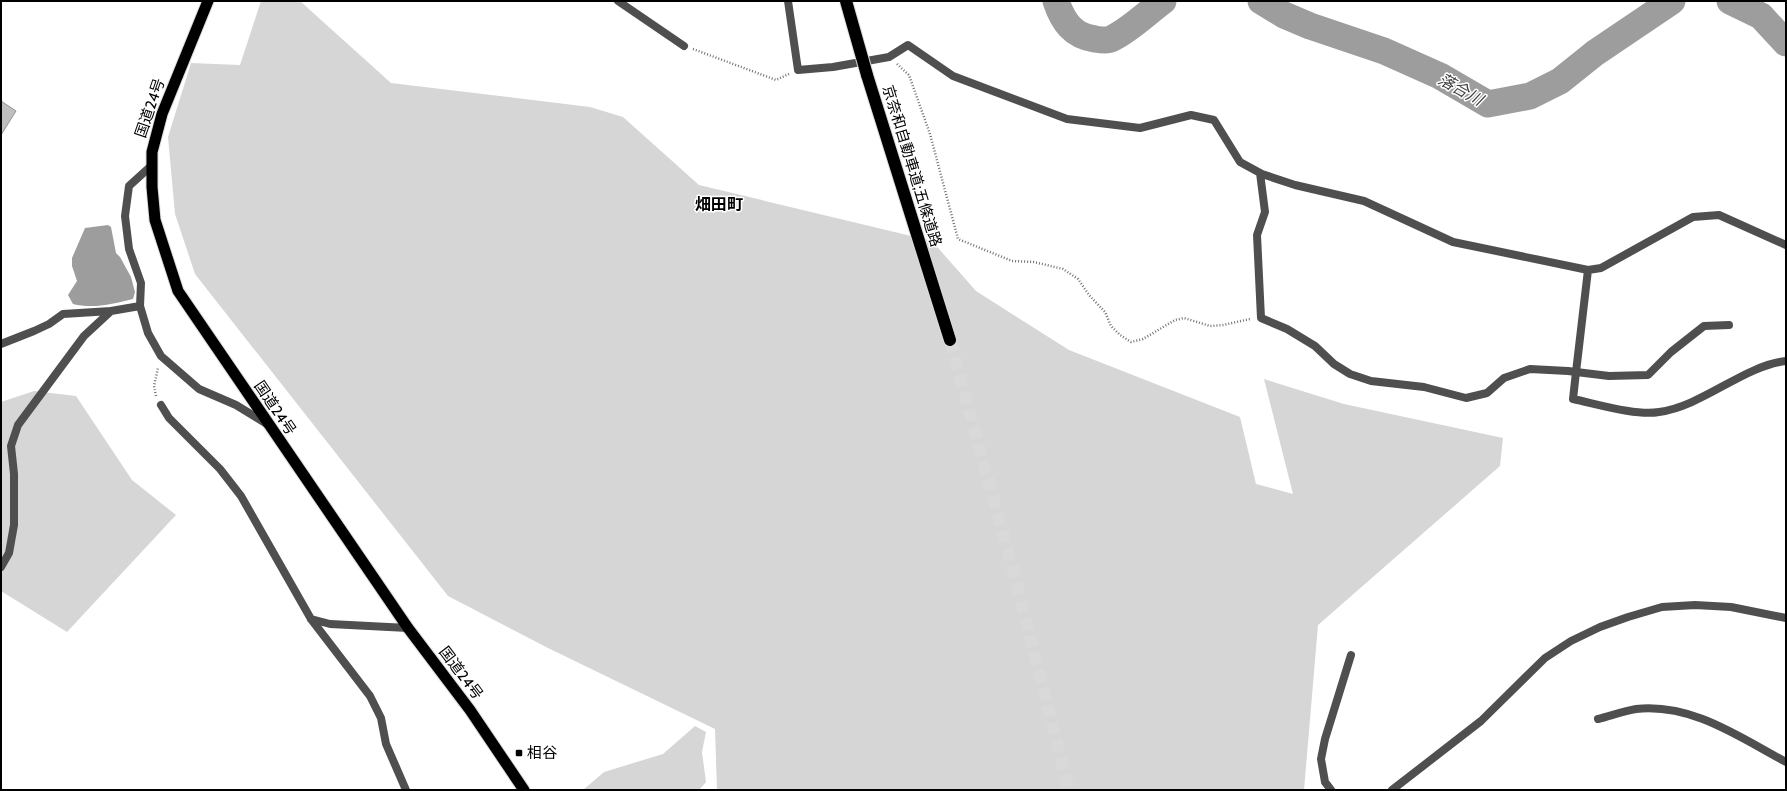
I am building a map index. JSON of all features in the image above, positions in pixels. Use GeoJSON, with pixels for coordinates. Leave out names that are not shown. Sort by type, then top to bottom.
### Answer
{"type":"FeatureCollection","features":[{"type":"Feature","properties":{"kind":"highway","name":"国道24号"},"geometry":{"type":"LineString","coordinates":[[208,1],[162,114],[152,152],[151,166],[155,220],[178,292],[408,628],[470,710],[524,790]]}},
{"type":"Feature","properties":{"kind":"highway","name":"京奈和自動車道;五條道路"},"geometry":{"type":"LineString","coordinates":[[846,1],[867,74],[950,340]]}},
{"type":"Feature","properties":{"kind":"street"},"geometry":{"type":"LineString","coordinates":[[618,1],[684,46]]}},
{"type":"Feature","properties":{"kind":"street"},"geometry":{"type":"LineString","coordinates":[[788,1],[798,70],[833,67],[889,57],[908,45],[953,76],[1067,119],[1140,128],[1191,115],[1214,120],[1240,162],[1260,173],[1295,185],[1364,201],[1452,242],[1588,270],[1601,268],[1693,217],[1719,215],[1786,245]]}},
{"type":"Feature","properties":{"kind":"street"},"geometry":{"type":"LineString","coordinates":[[151,166],[128,186],[125,216],[129,249],[141,283],[140,306],[148,333],[161,356],[199,389],[236,405],[269,425]]}},
{"type":"Feature","properties":{"kind":"street"},"geometry":{"type":"LineString","coordinates":[[1260,173],[1265,212],[1257,235],[1261,318],[1287,329],[1315,346],[1334,364],[1350,374],[1371,381],[1424,387],[1466,398],[1487,393],[1504,378],[1530,370],[1576,372],[1609,376],[1648,375],[1671,352],[1704,326],[1729,325]]}},
{"type":"Feature","properties":{"kind":"street"},"geometry":{"type":"LineString","coordinates":[[1588,270],[1573,399],[1639,412],[1659,412],[1680,406],[1761,368],[1778,362],[1786,362]]}},
{"type":"Feature","properties":{"kind":"street"},"geometry":{"type":"LineString","coordinates":[[1,344],[49,324],[62,314],[111,311],[140,306]]}},
{"type":"Feature","properties":{"kind":"street"},"geometry":{"type":"LineString","coordinates":[[1,568],[9,553],[14,525],[14,474],[11,446],[18,425],[84,336],[111,311]]}},
{"type":"Feature","properties":{"kind":"street"},"geometry":{"type":"LineString","coordinates":[[161,404],[168,418],[220,469],[241,496],[311,619],[370,696],[381,718],[386,744],[406,790]]}},
{"type":"Feature","properties":{"kind":"street"},"geometry":{"type":"LineString","coordinates":[[1392,790],[1481,721],[1545,658],[1571,641],[1600,628],[1628,617],[1662,607],[1695,605],[1731,607],[1786,618]]}},
{"type":"Feature","properties":{"kind":"street"},"geometry":{"type":"LineString","coordinates":[[311,619],[330,624],[408,628]]}},
{"type":"Feature","properties":{"kind":"street"},"geometry":{"type":"LineString","coordinates":[[1331,790],[1326,782],[1321,759],[1325,739],[1351,655]]}},
{"type":"Feature","properties":{"kind":"street"},"geometry":{"type":"LineString","coordinates":[[1598,719],[1636,709],[1671,710],[1704,719],[1786,762]]}},
{"type":"Feature","properties":{"kind":"path"},"geometry":{"type":"LineString","coordinates":[[684,46],[776,80],[798,70]]}},
{"type":"Feature","properties":{"kind":"path"},"geometry":{"type":"LineString","coordinates":[[889,57],[909,75],[930,134],[958,239],[1012,261],[1034,262],[1064,269],[1078,279],[1105,312],[1111,326],[1120,335],[1131,342],[1143,339],[1175,320],[1184,318],[1210,326],[1261,318]]}},
{"type":"Feature","properties":{"kind":"path"},"geometry":{"type":"LineString","coordinates":[[154,382],[159,362]]}},
{"type":"Feature","properties":{"kind":"shaded area"},"geometry":{"type":"Polygon","coordinates":[[[261,1],[300,1],[391,83],[590,107],[623,117],[699,185],[932,241],[976,291],[1069,350],[1240,417],[1256,484],[1293,494],[1264,379],[1344,404],[1503,438],[1500,466],[1318,625],[1304,790],[717,790],[715,729],[548,648],[448,596],[195,274],[175,214],[168,137],[191,63],[240,65],[261,1]]]}},
{"type":"Feature","properties":{"kind":"shaded area"},"geometry":{"type":"Polygon","coordinates":[[[108,225],[111,227],[116,253],[120,257],[131,277],[135,292],[133,299],[95,306],[73,304],[68,295],[77,281],[72,266],[72,258],[85,228],[108,225]]]}},
{"type":"Feature","properties":{"kind":"shaded area"},"geometry":{"type":"Polygon","coordinates":[[[34,391],[76,396],[132,480],[176,515],[67,632],[1,591],[1,402],[34,391]]]}},
{"type":"Feature","properties":{"kind":"shaded area"},"geometry":{"type":"Polygon","coordinates":[[[695,726],[706,732],[702,752],[706,782],[699,790],[583,790],[604,772],[663,754],[695,726]]]}},
{"type":"Feature","properties":{"kind":"building"},"geometry":{"type":"Polygon","coordinates":[[[1,101],[16,111],[1,135],[1,101]]]}},
{"type":"Feature","properties":{"kind":"waterway","name":"落合川"},"geometry":{"type":"LineString","coordinates":[[1056,1],[1062,15],[1070,27],[1081,35],[1104,40],[1111,39],[1120,34],[1139,21],[1163,1]]}},
{"type":"Feature","properties":{"kind":"waterway","name":"落合川"},"geometry":{"type":"LineString","coordinates":[[1261,1],[1284,15],[1310,26],[1384,51],[1440,76],[1488,104],[1530,96],[1560,81],[1595,53],[1672,1]]}},
{"type":"Feature","properties":{"kind":"waterway","name":"落合川"},"geometry":{"type":"LineString","coordinates":[[1730,1],[1761,16],[1786,43]]}},
{"type":"Feature","properties":{"kind":"tunnel"},"geometry":{"type":"LineString","coordinates":[[950,340],[1013,570],[1069,790]]}},
{"type":"Feature","properties":{"kind":"place","name":"相谷"},"geometry":{"type":"Point","coordinates":[519,753]}},
{"type":"Feature","properties":{"kind":"district","name":"畑田町"},"geometry":{"type":"Point","coordinates":[719,204]}}]}
